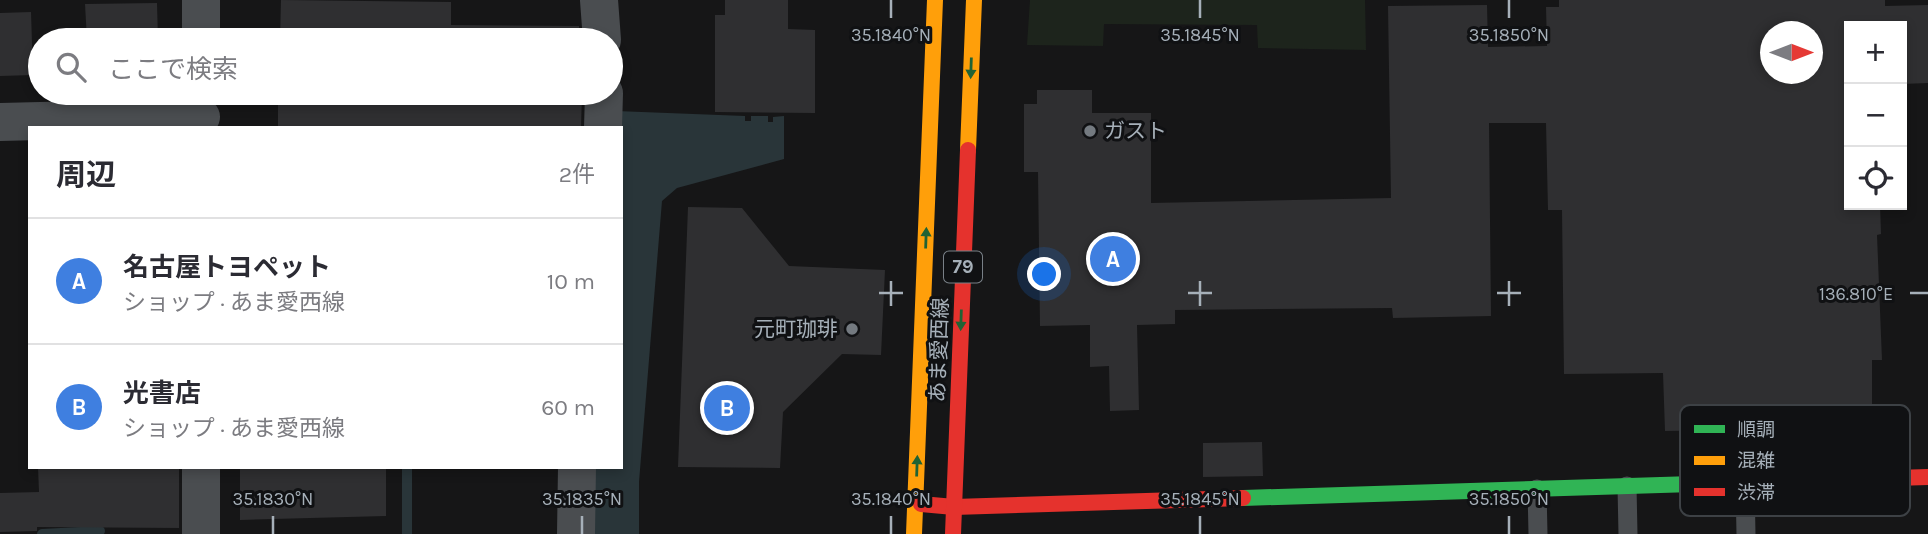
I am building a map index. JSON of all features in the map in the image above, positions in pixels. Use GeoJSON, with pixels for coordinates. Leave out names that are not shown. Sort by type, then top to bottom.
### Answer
{"type":"FeatureCollection","features":[{"type":"Feature","properties":{"kind":"main road","name":"あま愛西線"},"geometry":{"type":"LineString","coordinates":[[914,534],[935,0]]}},
{"type":"Feature","properties":{"kind":"main road","name":"あま愛西線"},"geometry":{"type":"LineString","coordinates":[[953,534],[974,0]]}},
{"type":"Feature","properties":{"kind":"main road"},"geometry":{"type":"LineString","coordinates":[[1910,478],[1928,477]]}},
{"type":"Feature","properties":{"kind":"main road"},"geometry":{"type":"LineString","coordinates":[[915,503],[954,508],[1680,485]]}},
{"type":"Feature","properties":{"kind":"street"},"geometry":{"type":"LineString","coordinates":[[201,0],[201,28]]}},
{"type":"Feature","properties":{"kind":"street"},"geometry":{"type":"LineString","coordinates":[[599,0],[601,28]]}},
{"type":"Feature","properties":{"kind":"street"},"geometry":{"type":"LineString","coordinates":[[603,126],[604,105]]}},
{"type":"Feature","properties":{"kind":"street"},"geometry":{"type":"LineString","coordinates":[[0,122],[201,112]]}},
{"type":"Feature","properties":{"kind":"street"},"geometry":{"type":"LineString","coordinates":[[201,469],[201,534]]}},
{"type":"Feature","properties":{"kind":"street"},"geometry":{"type":"LineString","coordinates":[[576,534],[577,469]]}},
{"type":"Feature","properties":{"kind":"lane"},"geometry":{"type":"LineString","coordinates":[[1628,486],[1628,534]]}},
{"type":"Feature","properties":{"kind":"lane"},"geometry":{"type":"LineString","coordinates":[[1537,489],[1538,534]]}},
{"type":"Feature","properties":{"kind":"lane"},"geometry":{"type":"LineString","coordinates":[[1746,516],[1746,534]]}},
{"type":"Feature","properties":{"kind":"shaded area"},"geometry":{"type":"Polygon","coordinates":[[[1030,0],[1365,0],[1366,50],[1258,48],[1257,25],[1104,24],[1103,46],[1027,45],[1030,0]]]}},
{"type":"Feature","properties":{"kind":"shaded area"},"geometry":{"type":"Polygon","coordinates":[[[616,111],[745,116],[745,121],[751,121],[751,116],[768,116],[768,122],[773,122],[773,117],[784,116],[784,159],[677,188],[662,201],[639,482],[639,534],[588,534],[589,469],[623,469],[623,126],[620,126],[616,111]]]}},
{"type":"Feature","properties":{"kind":"building"},"geometry":{"type":"Polygon","coordinates":[[[281,0],[451,2],[451,25],[579,28],[280,28],[281,0]]]}},
{"type":"Feature","properties":{"kind":"building"},"geometry":{"type":"Polygon","coordinates":[[[725,0],[788,0],[788,29],[815,30],[815,113],[715,112],[715,15],[725,15],[725,0]]]}},
{"type":"Feature","properties":{"kind":"building"},"geometry":{"type":"Polygon","coordinates":[[[1559,0],[1885,0],[1885,6],[1928,5],[1928,83],[1907,84],[1907,21],[1844,21],[1844,210],[1880,210],[1881,234],[1877,235],[1882,360],[1872,360],[1872,405],[1680,405],[1680,431],[1665,431],[1663,373],[1564,374],[1562,210],[1548,210],[1546,123],[1489,123],[1491,316],[1393,318],[1392,308],[1175,310],[1175,324],[1137,325],[1139,410],[1110,411],[1109,366],[1090,367],[1090,325],[1040,326],[1038,172],[1024,172],[1024,104],[1037,104],[1037,90],[1092,90],[1092,113],[1151,113],[1151,203],[1391,198],[1388,6],[1487,5],[1488,47],[1547,46],[1546,7],[1559,7],[1559,0]]]}},
{"type":"Feature","properties":{"kind":"building"},"geometry":{"type":"Polygon","coordinates":[[[157,3],[158,28],[86,28],[85,4],[157,3]]]}},
{"type":"Feature","properties":{"kind":"building"},"geometry":{"type":"Polygon","coordinates":[[[31,12],[32,28],[28,28],[28,75],[0,76],[0,13],[31,12]]]}},
{"type":"Feature","properties":{"kind":"building"},"geometry":{"type":"Polygon","coordinates":[[[278,105],[582,105],[581,126],[278,126],[278,105]]]}},
{"type":"Feature","properties":{"kind":"building"},"geometry":{"type":"Polygon","coordinates":[[[688,207],[742,208],[789,266],[885,270],[881,355],[842,354],[783,412],[780,468],[678,467],[688,207]]]}},
{"type":"Feature","properties":{"kind":"building"},"geometry":{"type":"Polygon","coordinates":[[[1262,442],[1263,476],[1203,477],[1203,443],[1262,442]]]}},
{"type":"Feature","properties":{"kind":"building"},"geometry":{"type":"Polygon","coordinates":[[[38,469],[179,469],[179,528],[37,527],[37,531],[0,532],[0,493],[39,492],[38,469]]]}},
{"type":"Feature","properties":{"kind":"building"},"geometry":{"type":"Polygon","coordinates":[[[240,469],[386,469],[386,516],[240,520],[240,469]]]}},
{"type":"Feature","properties":{"kind":"waterway"},"geometry":{"type":"LineString","coordinates":[[407,469],[407,534]]}},
{"type":"Feature","properties":{"kind":"waterway"},"geometry":{"type":"LineString","coordinates":[[42,534],[100,531]]}},
{"type":"Feature","properties":{"kind":"traffic: fast"},"geometry":{"type":"LineString","coordinates":[[1243,498],[1680,484]]}},
{"type":"Feature","properties":{"kind":"traffic: slow"},"geometry":{"type":"LineString","coordinates":[[914,534],[935,0]]}},
{"type":"Feature","properties":{"kind":"traffic: slow"},"geometry":{"type":"LineString","coordinates":[[968,150],[974,0]]}},
{"type":"Feature","properties":{"kind":"traffic: jam"},"geometry":{"type":"LineString","coordinates":[[953,534],[968,150]]}},
{"type":"Feature","properties":{"kind":"traffic: jam"},"geometry":{"type":"LineString","coordinates":[[1910,478],[1928,477]]}},
{"type":"Feature","properties":{"kind":"traffic: jam"},"geometry":{"type":"LineString","coordinates":[[921,504],[954,507],[1243,498]]}},
{"type":"Feature","properties":{"kind":"place","name":"ガスト"},"geometry":{"type":"Point","coordinates":[1090,131]}},
{"type":"Feature","properties":{"kind":"place","name":"名古屋トヨペット"},"geometry":{"type":"Point","coordinates":[1113,259]}},
{"type":"Feature","properties":{"kind":"place","name":"元町珈琲"},"geometry":{"type":"Point","coordinates":[852,329]}},
{"type":"Feature","properties":{"kind":"place","name":"光書店"},"geometry":{"type":"Point","coordinates":[727,408]}}]}
